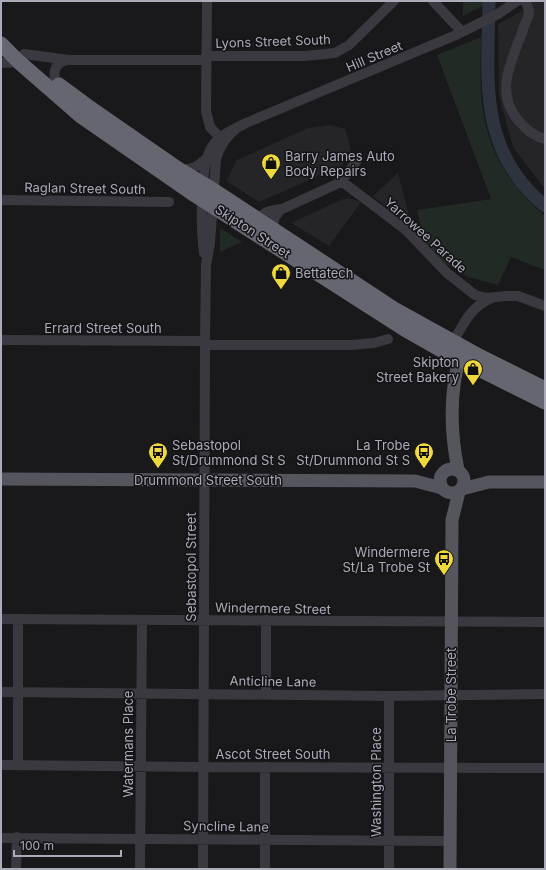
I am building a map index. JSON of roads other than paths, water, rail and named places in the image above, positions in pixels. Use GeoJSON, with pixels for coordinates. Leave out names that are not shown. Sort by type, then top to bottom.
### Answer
{"type":"FeatureCollection","features":[{"type":"Feature","properties":{"kind":"highway","name":"Skipton Street"},"geometry":{"type":"LineString","coordinates":[[1,31],[22,58],[81,116],[256,226],[406,330],[545,388]]}},
{"type":"Feature","properties":{"kind":"highway","name":"Skipton Street"},"geometry":{"type":"LineString","coordinates":[[1,44],[178,169],[208,195]]}},
{"type":"Feature","properties":{"kind":"highway","name":"Skipton Street"},"geometry":{"type":"LineString","coordinates":[[256,226],[273,230],[455,350],[545,402]]}},
{"type":"Feature","properties":{"kind":"main road"},"geometry":{"type":"LineString","coordinates":[[455,350],[453,442],[460,472],[464,481],[460,490]]}},
{"type":"Feature","properties":{"kind":"main road"},"geometry":{"type":"LineString","coordinates":[[453,391],[448,364],[455,350]]}},
{"type":"Feature","properties":{"kind":"main road"},"geometry":{"type":"LineString","coordinates":[[453,442],[440,481],[443,490],[451,494],[489,482],[545,482]]}},
{"type":"Feature","properties":{"kind":"main road"},"geometry":{"type":"LineString","coordinates":[[444,472],[452,469],[489,482]]}},
{"type":"Feature","properties":{"kind":"main road","name":"Drummond Street South"},"geometry":{"type":"LineString","coordinates":[[1,479],[415,481],[444,472]]}},
{"type":"Feature","properties":{"kind":"main road","name":"Drummond Street South"},"geometry":{"type":"LineString","coordinates":[[415,481],[443,490]]}},
{"type":"Feature","properties":{"kind":"main road","name":"La Trobe Street"},"geometry":{"type":"LineString","coordinates":[[443,490],[452,520]]}},
{"type":"Feature","properties":{"kind":"main road","name":"La Trobe Street"},"geometry":{"type":"LineString","coordinates":[[450,869],[452,520],[460,490]]}},
{"type":"Feature","properties":{"kind":"street"},"geometry":{"type":"LineString","coordinates":[[207,1],[206,116],[212,129],[222,140]]}},
{"type":"Feature","properties":{"kind":"street","name":"Lyons Street South"},"geometry":{"type":"LineString","coordinates":[[1,63],[22,58],[69,60],[206,58],[305,56],[335,53],[349,45],[394,1]]}},
{"type":"Feature","properties":{"kind":"street"},"geometry":{"type":"LineString","coordinates":[[432,1],[462,32]]}},
{"type":"Feature","properties":{"kind":"street","name":"Hill Street"},"geometry":{"type":"LineString","coordinates":[[238,127],[462,32],[498,14],[517,1]]}},
{"type":"Feature","properties":{"kind":"street"},"geometry":{"type":"LineString","coordinates":[[525,1],[529,13],[507,73],[506,88],[509,105],[516,117],[526,130],[545,139]]}},
{"type":"Feature","properties":{"kind":"street"},"geometry":{"type":"LineString","coordinates":[[56,82],[53,74],[55,68],[60,63],[69,60]]}},
{"type":"Feature","properties":{"kind":"street","name":"Sebastopol Street"},"geometry":{"type":"LineString","coordinates":[[202,869],[205,343],[206,265],[210,243],[207,158],[210,149],[238,127]]}},
{"type":"Feature","properties":{"kind":"street","name":"Sebastopol Street"},"geometry":{"type":"LineString","coordinates":[[208,195],[222,140]]}},
{"type":"Feature","properties":{"kind":"street"},"geometry":{"type":"LineString","coordinates":[[178,169],[196,167],[207,158]]}},
{"type":"Feature","properties":{"kind":"street"},"geometry":{"type":"LineString","coordinates":[[256,226],[265,213],[282,209],[340,183],[356,162]]}},
{"type":"Feature","properties":{"kind":"street","name":"Yarrowee Parade"},"geometry":{"type":"LineString","coordinates":[[340,183],[344,182],[348,184],[398,224],[420,243],[446,273],[481,298],[518,296],[545,306]]}},
{"type":"Feature","properties":{"kind":"street","name":"Raglan Street South"},"geometry":{"type":"LineString","coordinates":[[1,200],[169,202]]}},
{"type":"Feature","properties":{"kind":"street"},"geometry":{"type":"LineString","coordinates":[[273,230],[275,216],[282,209]]}},
{"type":"Feature","properties":{"kind":"street","name":"Yarrowee Parade"},"geometry":{"type":"LineString","coordinates":[[455,350],[471,313],[474,300],[468,289]]}},
{"type":"Feature","properties":{"kind":"street","name":"Yarrowee Parade"},"geometry":{"type":"LineString","coordinates":[[471,313],[482,303],[496,297]]}},
{"type":"Feature","properties":{"kind":"street","name":"Errard Street South"},"geometry":{"type":"LineString","coordinates":[[1,340],[352,345],[374,343],[388,338]]}},
{"type":"Feature","properties":{"kind":"street","name":"Windermere Street"},"geometry":{"type":"LineString","coordinates":[[1,619],[545,622]]}},
{"type":"Feature","properties":{"kind":"street"},"geometry":{"type":"LineString","coordinates":[[18,619],[18,765]]}},
{"type":"Feature","properties":{"kind":"street","name":"Watermans Place"},"geometry":{"type":"LineString","coordinates":[[140,869],[142,620]]}},
{"type":"Feature","properties":{"kind":"street"},"geometry":{"type":"LineString","coordinates":[[266,620],[266,695]]}},
{"type":"Feature","properties":{"kind":"street","name":"Anticline Lane"},"geometry":{"type":"LineString","coordinates":[[1,692],[389,696],[545,694]]}},
{"type":"Feature","properties":{"kind":"street","name":"Washington Place"},"geometry":{"type":"LineString","coordinates":[[389,696],[389,869]]}},
{"type":"Feature","properties":{"kind":"street","name":"Ascot Street South"},"geometry":{"type":"LineString","coordinates":[[1,765],[545,768]]}},
{"type":"Feature","properties":{"kind":"street"},"geometry":{"type":"LineString","coordinates":[[264,767],[264,869]]}},
{"type":"Feature","properties":{"kind":"street"},"geometry":{"type":"LineString","coordinates":[[16,869],[17,837]]}},
{"type":"Feature","properties":{"kind":"street","name":"Syncline Lane"},"geometry":{"type":"LineString","coordinates":[[1,838],[203,838],[450,842]]}},
{"type":"Feature","properties":{"kind":"waterway"},"geometry":{"type":"LineString","coordinates":[[489,1],[488,85],[491,112],[497,137],[507,161],[523,184],[545,206]]}},
{"type":"Feature","properties":{"kind":"place","name":"Barry James Auto Body Repairs"},"geometry":{"type":"Point","coordinates":[271,180]}},
{"type":"Feature","properties":{"kind":"place","name":"Bettatech"},"geometry":{"type":"Point","coordinates":[281,290]}},
{"type":"Feature","properties":{"kind":"place","name":"Skipton Street Bakery"},"geometry":{"type":"Point","coordinates":[473,386]}},
{"type":"Feature","properties":{"kind":"place","name":"Sebastopol St/Drummond St S"},"geometry":{"type":"Point","coordinates":[158,469]}},
{"type":"Feature","properties":{"kind":"place","name":"La Trobe St/Drummond St S"},"geometry":{"type":"Point","coordinates":[424,469]}},
{"type":"Feature","properties":{"kind":"place","name":"Windermere St/La Trobe St"},"geometry":{"type":"Point","coordinates":[444,576]}}]}
